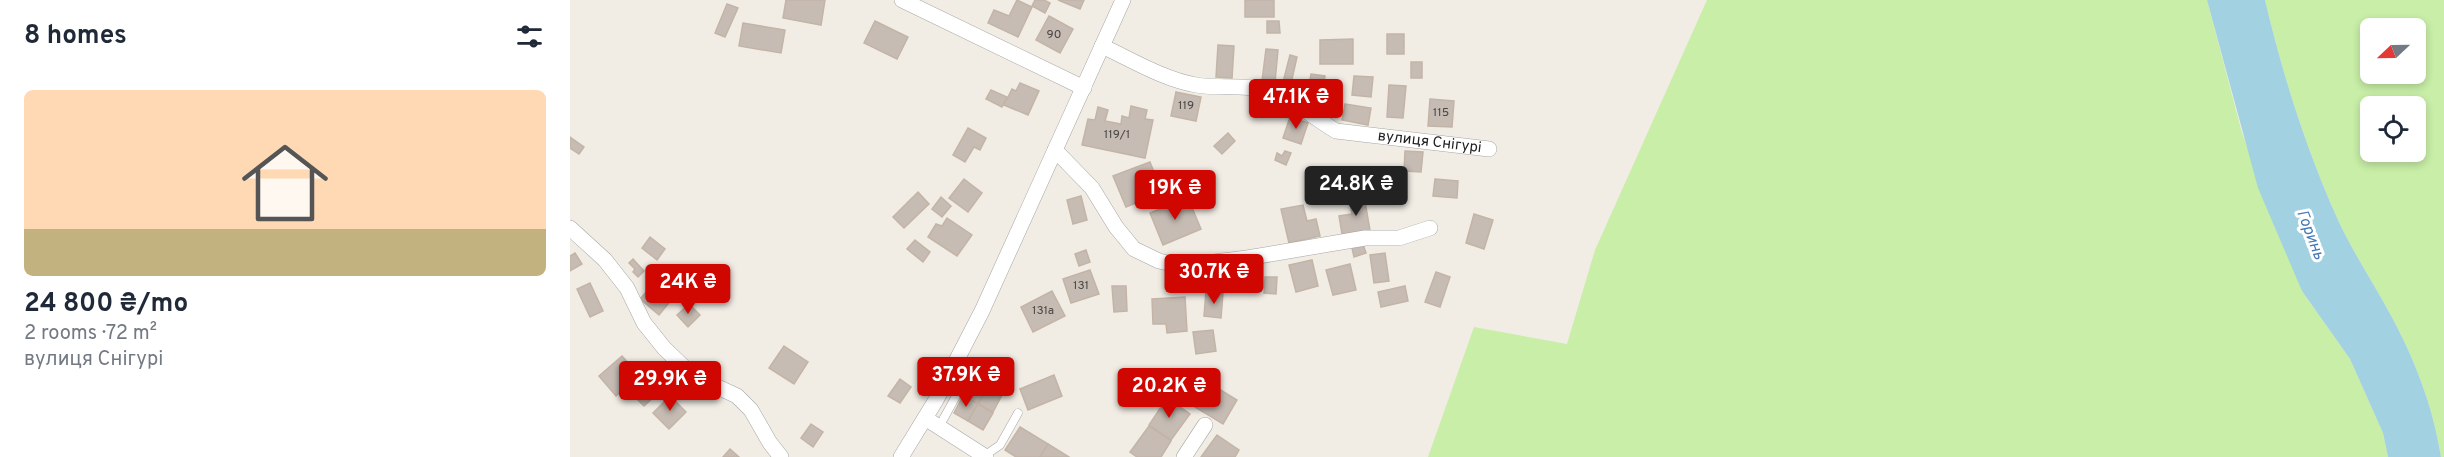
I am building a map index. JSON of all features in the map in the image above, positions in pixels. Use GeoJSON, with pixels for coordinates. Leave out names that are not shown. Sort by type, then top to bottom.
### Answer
{"type":"FeatureCollection","features":[{"type":"Feature","properties":{"kind":"street"},"geometry":{"type":"LineString","coordinates":[[902,0],[1084,88]]}},
{"type":"Feature","properties":{"kind":"street"},"geometry":{"type":"LineString","coordinates":[[901,457],[925,418],[982,312],[1123,0]]}},
{"type":"Feature","properties":{"kind":"street","name":"вулиця Снігурі"},"geometry":{"type":"LineString","coordinates":[[1102,46],[1150,69],[1197,85],[1244,86],[1265,90],[1304,107],[1320,122],[1336,131],[1489,149]]}},
{"type":"Feature","properties":{"kind":"street"},"geometry":{"type":"LineString","coordinates":[[1055,150],[1092,188],[1116,227],[1134,249],[1159,261],[1181,266],[1247,258],[1365,238],[1399,238],[1430,228]]}},
{"type":"Feature","properties":{"kind":"street"},"geometry":{"type":"LineString","coordinates":[[570,228],[613,270],[627,288],[644,323],[664,348],[693,375],[737,396],[751,410],[770,443],[782,457]]}},
{"type":"Feature","properties":{"kind":"street"},"geometry":{"type":"LineString","coordinates":[[925,418],[985,457]]}},
{"type":"Feature","properties":{"kind":"street"},"geometry":{"type":"LineString","coordinates":[[1184,457],[1205,425]]}},
{"type":"Feature","properties":{"kind":"lane"},"geometry":{"type":"LineString","coordinates":[[939,427],[967,376]]}},
{"type":"Feature","properties":{"kind":"lane"},"geometry":{"type":"LineString","coordinates":[[985,457],[1000,445],[1018,414]]}},
{"type":"Feature","properties":{"kind":"green space"},"geometry":{"type":"Polygon","coordinates":[[[1707,0],[2207,0],[2242,133],[2302,291],[2350,359],[2383,433],[2388,457],[1428,457],[1474,327],[1567,344],[1595,250],[1707,0]]]}},
{"type":"Feature","properties":{"kind":"green space"},"geometry":{"type":"Polygon","coordinates":[[[2265,0],[2444,0],[2444,457],[2441,457],[2428,401],[2407,346],[2356,255],[2326,193],[2288,84],[2265,0]]]}},
{"type":"Feature","properties":{"kind":"water","name":"Горинь"},"geometry":{"type":"Polygon","coordinates":[[[2207,0],[2265,0],[2288,84],[2326,193],[2356,255],[2407,346],[2428,401],[2441,457],[2388,457],[2383,433],[2350,359],[2302,291],[2258,188],[2207,0]]]}},
{"type":"Feature","properties":{"kind":"building"},"geometry":{"type":"Polygon","coordinates":[[[786,0],[825,0],[821,25],[783,18],[786,0]]]}},
{"type":"Feature","properties":{"kind":"building"},"geometry":{"type":"Polygon","coordinates":[[[1017,0],[1032,7],[1018,37],[988,23],[994,10],[1009,16],[1017,0]]]}},
{"type":"Feature","properties":{"kind":"building"},"geometry":{"type":"Polygon","coordinates":[[[1035,0],[1050,3],[1045,13],[1032,6],[1035,0]]]}},
{"type":"Feature","properties":{"kind":"building"},"geometry":{"type":"Polygon","coordinates":[[[1058,0],[1084,0],[1080,9],[1058,0]]]}},
{"type":"Feature","properties":{"kind":"building"},"geometry":{"type":"Polygon","coordinates":[[[1245,0],[1274,0],[1274,17],[1245,17],[1245,0]]]}},
{"type":"Feature","properties":{"kind":"building"},"geometry":{"type":"Polygon","coordinates":[[[727,4],[738,8],[725,37],[715,33],[727,4]]]}},
{"type":"Feature","properties":{"kind":"building"},"geometry":{"type":"Polygon","coordinates":[[[1049,16],[1073,29],[1060,53],[1036,40],[1049,16]]]}},
{"type":"Feature","properties":{"kind":"building"},"geometry":{"type":"Polygon","coordinates":[[[875,21],[908,37],[897,59],[864,43],[875,21]]]}},
{"type":"Feature","properties":{"kind":"building"},"geometry":{"type":"Polygon","coordinates":[[[1267,21],[1279,21],[1280,33],[1267,33],[1267,21]]]}},
{"type":"Feature","properties":{"kind":"building"},"geometry":{"type":"Polygon","coordinates":[[[743,23],[785,30],[781,53],[739,46],[743,23]]]}},
{"type":"Feature","properties":{"kind":"building"},"geometry":{"type":"Polygon","coordinates":[[[1387,34],[1404,34],[1404,54],[1387,54],[1387,34]]]}},
{"type":"Feature","properties":{"kind":"building"},"geometry":{"type":"Polygon","coordinates":[[[1353,39],[1353,64],[1320,64],[1320,40],[1353,39]]]}},
{"type":"Feature","properties":{"kind":"building"},"geometry":{"type":"Polygon","coordinates":[[[1218,45],[1234,46],[1232,78],[1216,77],[1218,45]]]}},
{"type":"Feature","properties":{"kind":"building"},"geometry":{"type":"Polygon","coordinates":[[[1266,49],[1278,50],[1275,82],[1262,81],[1266,49]]]}},
{"type":"Feature","properties":{"kind":"building"},"geometry":{"type":"Polygon","coordinates":[[[1290,55],[1297,57],[1290,88],[1282,86],[1290,55]]]}},
{"type":"Feature","properties":{"kind":"building"},"geometry":{"type":"Polygon","coordinates":[[[1411,62],[1422,62],[1422,78],[1411,78],[1411,62]]]}},
{"type":"Feature","properties":{"kind":"building"},"geometry":{"type":"Polygon","coordinates":[[[1311,74],[1325,76],[1320,104],[1306,101],[1311,74]]]}},
{"type":"Feature","properties":{"kind":"building"},"geometry":{"type":"Polygon","coordinates":[[[1354,76],[1373,77],[1371,97],[1352,95],[1354,76]]]}},
{"type":"Feature","properties":{"kind":"building"},"geometry":{"type":"Polygon","coordinates":[[[1020,83],[1039,91],[1028,115],[1004,105],[1012,89],[1016,91],[1020,83]]]}},
{"type":"Feature","properties":{"kind":"building"},"geometry":{"type":"Polygon","coordinates":[[[1389,85],[1406,86],[1403,118],[1387,117],[1389,85]]]}},
{"type":"Feature","properties":{"kind":"building"},"geometry":{"type":"Polygon","coordinates":[[[991,90],[1007,97],[1002,107],[986,99],[991,90]]]}},
{"type":"Feature","properties":{"kind":"building"},"geometry":{"type":"Polygon","coordinates":[[[1176,92],[1201,97],[1196,121],[1171,116],[1176,92]]]}},
{"type":"Feature","properties":{"kind":"building"},"geometry":{"type":"Polygon","coordinates":[[[1430,99],[1454,101],[1452,127],[1428,126],[1430,99]]]}},
{"type":"Feature","properties":{"kind":"building"},"geometry":{"type":"Polygon","coordinates":[[[1345,104],[1371,108],[1368,125],[1342,120],[1345,104]]]}},
{"type":"Feature","properties":{"kind":"building"},"geometry":{"type":"Polygon","coordinates":[[[1131,106],[1147,110],[1145,119],[1153,120],[1145,158],[1082,145],[1088,119],[1095,120],[1098,107],[1108,110],[1105,121],[1121,124],[1122,116],[1129,118],[1131,106]]]}},
{"type":"Feature","properties":{"kind":"building"},"geometry":{"type":"Polygon","coordinates":[[[1290,117],[1308,123],[1301,144],[1283,138],[1290,117]]]}},
{"type":"Feature","properties":{"kind":"building"},"geometry":{"type":"Polygon","coordinates":[[[968,128],[986,138],[980,150],[974,147],[965,162],[953,155],[968,128]]]}},
{"type":"Feature","properties":{"kind":"building"},"geometry":{"type":"Polygon","coordinates":[[[1228,133],[1235,141],[1222,154],[1214,146],[1228,133]]]}},
{"type":"Feature","properties":{"kind":"building"},"geometry":{"type":"Polygon","coordinates":[[[570,137],[584,147],[579,154],[570,148],[570,137]]]}},
{"type":"Feature","properties":{"kind":"building"},"geometry":{"type":"Polygon","coordinates":[[[1285,151],[1291,153],[1286,165],[1275,160],[1277,153],[1282,156],[1285,151]]]}},
{"type":"Feature","properties":{"kind":"building"},"geometry":{"type":"Polygon","coordinates":[[[1405,151],[1423,152],[1421,172],[1404,171],[1405,151]]]}},
{"type":"Feature","properties":{"kind":"building"},"geometry":{"type":"Polygon","coordinates":[[[1150,162],[1162,192],[1126,207],[1113,176],[1150,162]]]}},
{"type":"Feature","properties":{"kind":"building"},"geometry":{"type":"Polygon","coordinates":[[[964,179],[982,193],[968,212],[949,198],[964,179]]]}},
{"type":"Feature","properties":{"kind":"building"},"geometry":{"type":"Polygon","coordinates":[[[1435,179],[1458,181],[1457,198],[1433,196],[1435,179]]]}},
{"type":"Feature","properties":{"kind":"building"},"geometry":{"type":"Polygon","coordinates":[[[1387,182],[1388,191],[1371,192],[1370,183],[1387,182]]]}},
{"type":"Feature","properties":{"kind":"building"},"geometry":{"type":"Polygon","coordinates":[[[918,192],[929,204],[904,228],[893,217],[918,192]]]}},
{"type":"Feature","properties":{"kind":"building"},"geometry":{"type":"Polygon","coordinates":[[[1081,196],[1087,220],[1073,224],[1067,200],[1081,196]]]}},
{"type":"Feature","properties":{"kind":"building"},"geometry":{"type":"Polygon","coordinates":[[[1364,196],[1370,230],[1342,234],[1339,216],[1352,214],[1349,199],[1364,196]]]}},
{"type":"Feature","properties":{"kind":"building"},"geometry":{"type":"Polygon","coordinates":[[[941,197],[951,206],[942,217],[932,209],[941,197]]]}},
{"type":"Feature","properties":{"kind":"building"},"geometry":{"type":"Polygon","coordinates":[[[1188,198],[1201,229],[1163,245],[1150,213],[1188,198]]]}},
{"type":"Feature","properties":{"kind":"building"},"geometry":{"type":"Polygon","coordinates":[[[1303,205],[1307,221],[1316,219],[1320,236],[1289,243],[1281,209],[1303,205]]]}},
{"type":"Feature","properties":{"kind":"building"},"geometry":{"type":"Polygon","coordinates":[[[1474,214],[1493,220],[1484,249],[1466,243],[1474,214]]]}},
{"type":"Feature","properties":{"kind":"building"},"geometry":{"type":"Polygon","coordinates":[[[947,218],[972,235],[957,256],[928,237],[936,224],[942,226],[947,218]]]}},
{"type":"Feature","properties":{"kind":"building"},"geometry":{"type":"Polygon","coordinates":[[[650,237],[665,249],[657,260],[642,248],[650,237]]]}},
{"type":"Feature","properties":{"kind":"building"},"geometry":{"type":"Polygon","coordinates":[[[915,240],[930,252],[923,262],[907,249],[915,240]]]}},
{"type":"Feature","properties":{"kind":"building"},"geometry":{"type":"Polygon","coordinates":[[[1363,244],[1366,253],[1354,257],[1352,248],[1363,244]]]}},
{"type":"Feature","properties":{"kind":"building"},"geometry":{"type":"Polygon","coordinates":[[[1086,250],[1090,262],[1079,266],[1075,254],[1086,250]]]}},
{"type":"Feature","properties":{"kind":"building"},"geometry":{"type":"Polygon","coordinates":[[[575,253],[582,264],[570,271],[570,256],[575,253]]]}},
{"type":"Feature","properties":{"kind":"building"},"geometry":{"type":"Polygon","coordinates":[[[1385,253],[1389,281],[1374,283],[1370,255],[1385,253]]]}},
{"type":"Feature","properties":{"kind":"building"},"geometry":{"type":"Polygon","coordinates":[[[633,259],[644,271],[638,277],[633,272],[635,269],[629,263],[633,259]]]}},
{"type":"Feature","properties":{"kind":"building"},"geometry":{"type":"Polygon","coordinates":[[[1312,260],[1318,286],[1296,292],[1289,265],[1312,260]]]}},
{"type":"Feature","properties":{"kind":"building"},"geometry":{"type":"Polygon","coordinates":[[[1350,264],[1356,290],[1333,295],[1326,270],[1350,264]]]}},
{"type":"Feature","properties":{"kind":"building"},"geometry":{"type":"Polygon","coordinates":[[[1090,270],[1099,294],[1071,303],[1063,279],[1090,270]]]}},
{"type":"Feature","properties":{"kind":"building"},"geometry":{"type":"Polygon","coordinates":[[[1436,272],[1450,277],[1440,307],[1425,302],[1436,272]]]}},
{"type":"Feature","properties":{"kind":"building"},"geometry":{"type":"Polygon","coordinates":[[[1265,277],[1277,277],[1276,294],[1264,293],[1265,277]]]}},
{"type":"Feature","properties":{"kind":"building"},"geometry":{"type":"Polygon","coordinates":[[[658,279],[676,294],[659,315],[640,299],[658,279]]]}},
{"type":"Feature","properties":{"kind":"building"},"geometry":{"type":"Polygon","coordinates":[[[590,283],[603,311],[590,317],[577,289],[590,283]]]}},
{"type":"Feature","properties":{"kind":"building"},"geometry":{"type":"Polygon","coordinates":[[[1112,286],[1126,286],[1127,311],[1114,312],[1112,286]]]}},
{"type":"Feature","properties":{"kind":"building"},"geometry":{"type":"Polygon","coordinates":[[[1405,286],[1408,301],[1381,307],[1378,292],[1405,286]]]}},
{"type":"Feature","properties":{"kind":"building"},"geometry":{"type":"Polygon","coordinates":[[[1052,291],[1065,316],[1033,332],[1021,307],[1052,291]]]}},
{"type":"Feature","properties":{"kind":"building"},"geometry":{"type":"Polygon","coordinates":[[[1206,291],[1223,293],[1221,318],[1204,316],[1206,291]]]}},
{"type":"Feature","properties":{"kind":"building"},"geometry":{"type":"Polygon","coordinates":[[[1185,297],[1187,331],[1167,333],[1166,324],[1153,324],[1152,299],[1185,297]]]}},
{"type":"Feature","properties":{"kind":"building"},"geometry":{"type":"Polygon","coordinates":[[[689,304],[700,315],[688,327],[677,315],[689,304]]]}},
{"type":"Feature","properties":{"kind":"building"},"geometry":{"type":"Polygon","coordinates":[[[1213,330],[1216,351],[1196,354],[1193,332],[1213,330]]]}},
{"type":"Feature","properties":{"kind":"building"},"geometry":{"type":"Polygon","coordinates":[[[784,346],[808,362],[794,384],[769,368],[784,346]]]}},
{"type":"Feature","properties":{"kind":"building"},"geometry":{"type":"Polygon","coordinates":[[[622,356],[639,375],[616,396],[599,376],[622,356]]]}},
{"type":"Feature","properties":{"kind":"building"},"geometry":{"type":"Polygon","coordinates":[[[1054,375],[1062,396],[1028,410],[1020,389],[1054,375]]]}},
{"type":"Feature","properties":{"kind":"building"},"geometry":{"type":"Polygon","coordinates":[[[973,378],[987,387],[978,404],[963,395],[973,378]]]}},
{"type":"Feature","properties":{"kind":"building"},"geometry":{"type":"Polygon","coordinates":[[[900,379],[911,387],[900,403],[888,396],[900,379]]]}},
{"type":"Feature","properties":{"kind":"building"},"geometry":{"type":"Polygon","coordinates":[[[647,383],[657,394],[644,406],[634,396],[647,383]]]}},
{"type":"Feature","properties":{"kind":"building"},"geometry":{"type":"Polygon","coordinates":[[[1209,383],[1237,400],[1223,424],[1195,407],[1209,383]]]}},
{"type":"Feature","properties":{"kind":"building"},"geometry":{"type":"Polygon","coordinates":[[[988,387],[1002,395],[993,412],[978,404],[988,387]]]}},
{"type":"Feature","properties":{"kind":"building"},"geometry":{"type":"Polygon","coordinates":[[[670,396],[686,412],[669,429],[653,413],[670,396]]]}},
{"type":"Feature","properties":{"kind":"building"},"geometry":{"type":"Polygon","coordinates":[[[963,396],[978,404],[968,421],[954,413],[963,396]]]}},
{"type":"Feature","properties":{"kind":"building"},"geometry":{"type":"Polygon","coordinates":[[[1167,398],[1190,414],[1171,440],[1149,425],[1167,398]]]}},
{"type":"Feature","properties":{"kind":"building"},"geometry":{"type":"Polygon","coordinates":[[[978,404],[993,413],[983,430],[968,421],[978,404]]]}},
{"type":"Feature","properties":{"kind":"building"},"geometry":{"type":"Polygon","coordinates":[[[811,424],[823,432],[813,447],[801,438],[811,424]]]}},
{"type":"Feature","properties":{"kind":"building"},"geometry":{"type":"Polygon","coordinates":[[[1149,426],[1171,441],[1161,457],[1137,457],[1130,452],[1149,426]]]}},
{"type":"Feature","properties":{"kind":"building"},"geometry":{"type":"Polygon","coordinates":[[[1020,427],[1048,444],[1040,457],[1016,457],[1005,450],[1020,427]]]}},
{"type":"Feature","properties":{"kind":"building"},"geometry":{"type":"Polygon","coordinates":[[[1217,435],[1239,450],[1235,457],[1201,457],[1217,435]]]}},
{"type":"Feature","properties":{"kind":"building"},"geometry":{"type":"Polygon","coordinates":[[[1048,444],[1069,457],[1040,457],[1048,444]]]}},
{"type":"Feature","properties":{"kind":"building"},"geometry":{"type":"Polygon","coordinates":[[[730,449],[739,457],[723,457],[730,449]]]}}]}
